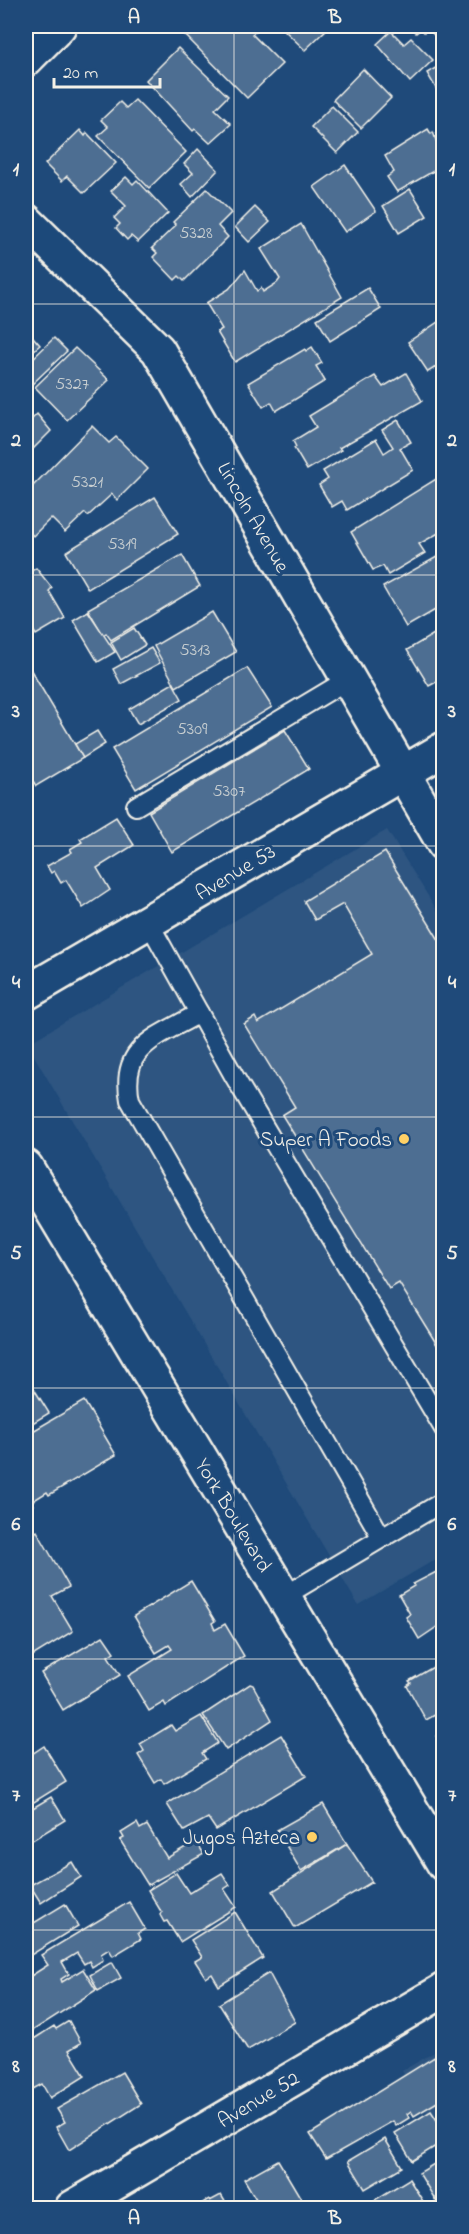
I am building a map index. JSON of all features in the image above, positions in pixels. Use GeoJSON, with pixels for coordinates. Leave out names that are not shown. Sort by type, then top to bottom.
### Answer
{"type":"FeatureCollection","features":[{"type":"Feature","properties":{"kind":"street"},"geometry":{"type":"LineString","coordinates":[[26,59],[59,26]]}},
{"type":"Feature","properties":{"kind":"street","name":"Lincoln Avenue"},"geometry":{"type":"LineString","coordinates":[[26,221],[158,350],[401,774],[444,844]]}},
{"type":"Feature","properties":{"kind":"street","name":"Avenue 53"},"geometry":{"type":"LineString","coordinates":[[26,993],[444,749]]}},
{"type":"Feature","properties":{"kind":"street","name":"York Boulevard"},"geometry":{"type":"LineString","coordinates":[[26,1167],[444,1864]]}},
{"type":"Feature","properties":{"kind":"street","name":"Avenue 52"},"geometry":{"type":"LineString","coordinates":[[72,2208],[444,1990]]}},
{"type":"Feature","properties":{"kind":"lane"},"geometry":{"type":"LineString","coordinates":[[136,806],[347,680]]}},
{"type":"Feature","properties":{"kind":"lane"},"geometry":{"type":"LineString","coordinates":[[149,923],[234,1076],[444,1429]]}},
{"type":"Feature","properties":{"kind":"lane"},"geometry":{"type":"LineString","coordinates":[[199,1013],[138,1049],[129,1066],[127,1083],[130,1100],[382,1538]]}},
{"type":"Feature","properties":{"kind":"lane"},"geometry":{"type":"LineString","coordinates":[[283,1597],[444,1501]]}},
{"type":"Feature","properties":{"kind":"shaded area"},"geometry":{"type":"Polygon","coordinates":[[[387,830],[443,920],[444,1350],[441,1352],[444,1356],[443,1555],[358,1605],[27,1044],[387,830]]]}},
{"type":"Feature","properties":{"kind":"shaded area"},"geometry":{"type":"Polygon","coordinates":[[[443,2047],[443,2138],[402,2071],[443,2047]]]}},
{"type":"Feature","properties":{"kind":"building"},"geometry":{"type":"Polygon","coordinates":[[[186,26],[251,26],[256,31],[252,34],[282,64],[247,98],[181,31],[186,26]]]}},
{"type":"Feature","properties":{"kind":"building"},"geometry":{"type":"Polygon","coordinates":[[[280,26],[330,26],[305,50],[280,26]]]}},
{"type":"Feature","properties":{"kind":"building"},"geometry":{"type":"Polygon","coordinates":[[[409,26],[444,26],[444,36],[439,40],[427,28],[424,32],[421,29],[416,33],[409,26]]]}},
{"type":"Feature","properties":{"kind":"building"},"geometry":{"type":"Polygon","coordinates":[[[391,31],[404,44],[411,38],[433,60],[410,82],[377,44],[391,31]]]}},
{"type":"Feature","properties":{"kind":"building"},"geometry":{"type":"Polygon","coordinates":[[[178,48],[228,96],[215,109],[231,124],[210,143],[195,129],[193,131],[146,80],[178,48]]]}},
{"type":"Feature","properties":{"kind":"building"},"geometry":{"type":"Polygon","coordinates":[[[444,63],[444,86],[437,90],[427,73],[444,63]]]}},
{"type":"Feature","properties":{"kind":"building"},"geometry":{"type":"Polygon","coordinates":[[[363,69],[391,98],[361,128],[333,100],[363,69]]]}},
{"type":"Feature","properties":{"kind":"building"},"geometry":{"type":"Polygon","coordinates":[[[135,100],[186,152],[149,188],[98,136],[108,127],[101,120],[120,102],[126,108],[135,100]]]}},
{"type":"Feature","properties":{"kind":"building"},"geometry":{"type":"Polygon","coordinates":[[[332,106],[358,132],[337,153],[311,127],[332,106]]]}},
{"type":"Feature","properties":{"kind":"building"},"geometry":{"type":"Polygon","coordinates":[[[428,129],[431,134],[433,132],[437,143],[444,139],[444,165],[397,192],[387,177],[394,172],[385,156],[428,129]]]}},
{"type":"Feature","properties":{"kind":"building"},"geometry":{"type":"Polygon","coordinates":[[[80,130],[85,136],[87,133],[116,163],[84,193],[67,176],[62,181],[45,164],[80,130]]]}},
{"type":"Feature","properties":{"kind":"building"},"geometry":{"type":"Polygon","coordinates":[[[198,149],[218,170],[192,197],[181,184],[193,173],[184,164],[198,149]]]}},
{"type":"Feature","properties":{"kind":"building"},"geometry":{"type":"Polygon","coordinates":[[[345,165],[376,211],[345,232],[314,187],[345,165]]]}},
{"type":"Feature","properties":{"kind":"building"},"geometry":{"type":"Polygon","coordinates":[[[126,177],[133,184],[137,180],[168,213],[138,242],[131,236],[127,240],[116,228],[120,224],[114,218],[126,206],[111,191],[126,177]]]}},
{"type":"Feature","properties":{"kind":"building"},"geometry":{"type":"Polygon","coordinates":[[[207,189],[231,213],[218,226],[228,237],[184,281],[179,276],[175,280],[153,257],[157,253],[152,248],[176,225],[173,222],[207,189]]]}},
{"type":"Feature","properties":{"kind":"building"},"geometry":{"type":"Polygon","coordinates":[[[410,189],[427,216],[399,233],[383,206],[410,189]]]}},
{"type":"Feature","properties":{"kind":"building"},"geometry":{"type":"Polygon","coordinates":[[[255,207],[270,222],[249,242],[235,227],[255,207]]]}},
{"type":"Feature","properties":{"kind":"building"},"geometry":{"type":"Polygon","coordinates":[[[301,224],[342,297],[235,362],[217,332],[222,329],[206,303],[229,289],[245,270],[257,291],[261,288],[263,292],[277,283],[280,279],[261,249],[301,224]]]}},
{"type":"Feature","properties":{"kind":"building"},"geometry":{"type":"Polygon","coordinates":[[[368,288],[381,309],[330,341],[317,319],[368,288]]]}},
{"type":"Feature","properties":{"kind":"building"},"geometry":{"type":"Polygon","coordinates":[[[438,322],[444,329],[444,362],[428,372],[408,342],[438,322]]]}},
{"type":"Feature","properties":{"kind":"building"},"geometry":{"type":"Polygon","coordinates":[[[26,329],[40,345],[26,357],[26,329]]]}},
{"type":"Feature","properties":{"kind":"building"},"geometry":{"type":"Polygon","coordinates":[[[54,338],[67,351],[30,386],[26,380],[26,365],[54,338]]]}},
{"type":"Feature","properties":{"kind":"building"},"geometry":{"type":"Polygon","coordinates":[[[312,347],[322,363],[316,366],[325,381],[276,411],[271,402],[263,407],[248,383],[312,347]]]}},
{"type":"Feature","properties":{"kind":"building"},"geometry":{"type":"Polygon","coordinates":[[[75,348],[109,380],[67,420],[35,387],[75,348]]]}},
{"type":"Feature","properties":{"kind":"building"},"geometry":{"type":"Polygon","coordinates":[[[406,373],[422,401],[339,448],[341,450],[307,470],[294,448],[296,447],[293,441],[316,427],[309,416],[375,376],[383,387],[406,373]]]}},
{"type":"Feature","properties":{"kind":"building"},"geometry":{"type":"Polygon","coordinates":[[[37,414],[51,431],[27,455],[26,425],[37,414]]]}},
{"type":"Feature","properties":{"kind":"building"},"geometry":{"type":"Polygon","coordinates":[[[398,420],[411,442],[400,448],[413,470],[347,510],[342,501],[332,507],[319,485],[328,479],[323,471],[376,439],[384,453],[393,447],[382,430],[398,420]]]}},
{"type":"Feature","properties":{"kind":"building"},"geometry":{"type":"Polygon","coordinates":[[[92,426],[109,443],[116,437],[148,469],[117,500],[112,494],[88,516],[85,513],[65,532],[51,518],[33,536],[26,528],[26,497],[28,494],[26,493],[92,426]]]}},
{"type":"Feature","properties":{"kind":"building"},"geometry":{"type":"Polygon","coordinates":[[[444,474],[444,530],[419,544],[425,553],[388,575],[383,566],[373,570],[351,532],[444,474]]]}},
{"type":"Feature","properties":{"kind":"building"},"geometry":{"type":"Polygon","coordinates":[[[155,497],[178,534],[88,589],[66,552],[155,497]]]}},
{"type":"Feature","properties":{"kind":"building"},"geometry":{"type":"Polygon","coordinates":[[[444,553],[444,605],[406,627],[383,587],[444,553]]]}},
{"type":"Feature","properties":{"kind":"building"},"geometry":{"type":"Polygon","coordinates":[[[182,555],[200,586],[111,640],[106,633],[103,635],[88,609],[182,555]]]}},
{"type":"Feature","properties":{"kind":"building"},"geometry":{"type":"Polygon","coordinates":[[[36,568],[52,588],[49,591],[65,618],[36,635],[28,622],[26,623],[26,575],[36,568]]]}},
{"type":"Feature","properties":{"kind":"building"},"geometry":{"type":"Polygon","coordinates":[[[88,611],[115,652],[98,662],[73,620],[88,611]]]}},
{"type":"Feature","properties":{"kind":"building"},"geometry":{"type":"Polygon","coordinates":[[[212,612],[236,652],[176,687],[154,646],[212,612]]]}},
{"type":"Feature","properties":{"kind":"building"},"geometry":{"type":"Polygon","coordinates":[[[134,628],[145,645],[121,660],[111,642],[134,628]]]}},
{"type":"Feature","properties":{"kind":"building"},"geometry":{"type":"Polygon","coordinates":[[[444,628],[444,685],[440,680],[429,686],[407,650],[444,628]]]}},
{"type":"Feature","properties":{"kind":"building"},"geometry":{"type":"Polygon","coordinates":[[[151,648],[160,663],[121,684],[113,669],[151,648]]]}},
{"type":"Feature","properties":{"kind":"building"},"geometry":{"type":"Polygon","coordinates":[[[26,662],[83,758],[36,786],[26,768],[26,662]]]}},
{"type":"Feature","properties":{"kind":"building"},"geometry":{"type":"Polygon","coordinates":[[[247,668],[272,707],[136,789],[112,749],[247,668]]]}},
{"type":"Feature","properties":{"kind":"building"},"geometry":{"type":"Polygon","coordinates":[[[173,683],[182,699],[138,724],[129,709],[173,683]]]}},
{"type":"Feature","properties":{"kind":"building"},"geometry":{"type":"Polygon","coordinates":[[[285,730],[309,769],[172,852],[149,812],[285,730]]]}},
{"type":"Feature","properties":{"kind":"building"},"geometry":{"type":"Polygon","coordinates":[[[97,731],[105,744],[83,758],[75,744],[97,731]]]}},
{"type":"Feature","properties":{"kind":"building"},"geometry":{"type":"Polygon","coordinates":[[[116,817],[134,845],[97,868],[110,890],[83,908],[66,880],[61,883],[54,871],[51,873],[47,866],[72,852],[70,849],[82,842],[80,839],[116,817]]]}},
{"type":"Feature","properties":{"kind":"building"},"geometry":{"type":"Polygon","coordinates":[[[385,852],[444,948],[444,1356],[399,1283],[389,1289],[282,1115],[295,1107],[244,1024],[255,1017],[258,1023],[372,954],[343,904],[315,920],[304,901],[385,852]]]}},
{"type":"Feature","properties":{"kind":"building"},"geometry":{"type":"Polygon","coordinates":[[[31,1384],[49,1413],[26,1427],[26,1387],[31,1384]]]}},
{"type":"Feature","properties":{"kind":"building"},"geometry":{"type":"Polygon","coordinates":[[[84,1401],[116,1455],[49,1495],[47,1492],[31,1502],[33,1505],[26,1509],[26,1435],[84,1401]]]}},
{"type":"Feature","properties":{"kind":"building"},"geometry":{"type":"Polygon","coordinates":[[[37,1531],[69,1587],[52,1596],[73,1631],[26,1660],[26,1538],[37,1531]]]}},
{"type":"Feature","properties":{"kind":"building"},"geometry":{"type":"Polygon","coordinates":[[[444,1568],[444,1622],[419,1639],[406,1617],[410,1614],[399,1595],[414,1586],[413,1584],[444,1568]]]}},
{"type":"Feature","properties":{"kind":"building"},"geometry":{"type":"Polygon","coordinates":[[[191,1581],[215,1621],[212,1623],[215,1630],[225,1624],[244,1656],[166,1706],[164,1702],[149,1711],[128,1676],[172,1649],[169,1645],[156,1653],[134,1616],[191,1581]]]}},
{"type":"Feature","properties":{"kind":"building"},"geometry":{"type":"Polygon","coordinates":[[[103,1636],[114,1652],[108,1656],[120,1675],[63,1710],[41,1673],[103,1636]]]}},
{"type":"Feature","properties":{"kind":"building"},"geometry":{"type":"Polygon","coordinates":[[[435,1666],[444,1681],[444,1710],[426,1720],[407,1686],[411,1683],[409,1681],[435,1666]]]}},
{"type":"Feature","properties":{"kind":"building"},"geometry":{"type":"Polygon","coordinates":[[[250,1684],[253,1685],[272,1720],[226,1750],[203,1715],[250,1684]]]}},
{"type":"Feature","properties":{"kind":"building"},"geometry":{"type":"Polygon","coordinates":[[[201,1716],[218,1743],[202,1753],[206,1759],[164,1784],[161,1779],[155,1783],[138,1755],[144,1751],[140,1744],[171,1725],[175,1731],[201,1716]]]}},
{"type":"Feature","properties":{"kind":"building"},"geometry":{"type":"Polygon","coordinates":[[[444,1732],[444,1748],[436,1736],[444,1732]]]}},
{"type":"Feature","properties":{"kind":"building"},"geometry":{"type":"Polygon","coordinates":[[[281,1735],[306,1776],[216,1830],[208,1818],[184,1831],[167,1804],[281,1735]]]}},
{"type":"Feature","properties":{"kind":"building"},"geometry":{"type":"Polygon","coordinates":[[[44,1746],[66,1782],[26,1807],[26,1758],[44,1746]]]}},
{"type":"Feature","properties":{"kind":"building"},"geometry":{"type":"Polygon","coordinates":[[[51,1797],[65,1820],[26,1844],[26,1812],[51,1797]]]}},
{"type":"Feature","properties":{"kind":"building","name":"Jugos Azteca"},"geometry":{"type":"Polygon","coordinates":[[[323,1804],[347,1844],[301,1871],[277,1830],[323,1804]]]}},
{"type":"Feature","properties":{"kind":"building"},"geometry":{"type":"Polygon","coordinates":[[[137,1823],[140,1829],[147,1825],[167,1858],[196,1841],[204,1854],[148,1885],[120,1840],[124,1838],[121,1833],[137,1823]]]}},
{"type":"Feature","properties":{"kind":"building"},"geometry":{"type":"Polygon","coordinates":[[[347,1844],[372,1882],[295,1928],[273,1891],[347,1844]]]}},
{"type":"Feature","properties":{"kind":"building"},"geometry":{"type":"Polygon","coordinates":[[[72,1862],[81,1877],[41,1903],[31,1887],[32,1884],[72,1862]]]}},
{"type":"Feature","properties":{"kind":"building"},"geometry":{"type":"Polygon","coordinates":[[[176,1873],[189,1893],[222,1873],[230,1885],[224,1889],[236,1907],[180,1942],[167,1921],[164,1922],[160,1915],[162,1913],[148,1890],[176,1873]]]}},
{"type":"Feature","properties":{"kind":"building"},"geometry":{"type":"Polygon","coordinates":[[[129,1902],[145,1929],[138,1933],[141,1939],[113,1956],[109,1949],[101,1954],[103,1960],[92,1967],[89,1961],[84,1964],[77,1953],[62,1962],[69,1974],[61,1979],[62,1982],[83,1969],[96,1990],[26,2035],[26,1979],[48,1965],[41,1955],[129,1902]]]}},
{"type":"Feature","properties":{"kind":"building"},"geometry":{"type":"Polygon","coordinates":[[[65,1904],[78,1926],[26,1958],[26,1921],[29,1926],[65,1904]]]}},
{"type":"Feature","properties":{"kind":"building"},"geometry":{"type":"Polygon","coordinates":[[[235,1912],[263,1958],[219,1986],[212,1974],[206,1978],[195,1961],[202,1957],[191,1940],[235,1912]]]}},
{"type":"Feature","properties":{"kind":"building"},"geometry":{"type":"Polygon","coordinates":[[[112,1962],[121,1978],[98,1991],[90,1975],[112,1962]]]}},
{"type":"Feature","properties":{"kind":"building"},"geometry":{"type":"Polygon","coordinates":[[[269,1973],[295,2022],[248,2050],[219,2004],[269,1973]]]}},
{"type":"Feature","properties":{"kind":"building"},"geometry":{"type":"Polygon","coordinates":[[[69,2021],[81,2043],[69,2050],[85,2076],[50,2098],[42,2084],[33,2089],[26,2077],[28,2061],[26,2044],[54,2026],[56,2029],[69,2021]]]}},
{"type":"Feature","properties":{"kind":"building"},"geometry":{"type":"Polygon","coordinates":[[[444,2051],[444,2098],[414,2116],[411,2111],[407,2114],[409,2118],[396,2126],[393,2121],[326,2159],[310,2134],[444,2051]]]}},
{"type":"Feature","properties":{"kind":"building"},"geometry":{"type":"Polygon","coordinates":[[[122,2072],[141,2104],[69,2150],[56,2127],[65,2122],[57,2109],[122,2072]]]}},
{"type":"Feature","properties":{"kind":"building"},"geometry":{"type":"Polygon","coordinates":[[[431,2111],[444,2131],[444,2141],[412,2161],[395,2133],[431,2111]]]}},
{"type":"Feature","properties":{"kind":"building"},"geometry":{"type":"Polygon","coordinates":[[[385,2139],[402,2167],[365,2189],[348,2161],[385,2139]]]}},
{"type":"Feature","properties":{"kind":"building"},"geometry":{"type":"Polygon","coordinates":[[[444,2158],[444,2196],[436,2201],[419,2173],[444,2158]]]}},
{"type":"Feature","properties":{"kind":"building"},"geometry":{"type":"Polygon","coordinates":[[[278,2160],[303,2202],[292,2208],[255,2208],[251,2202],[256,2199],[244,2179],[278,2160]]]}},
{"type":"Feature","properties":{"kind":"building"},"geometry":{"type":"Polygon","coordinates":[[[409,2179],[426,2206],[371,2208],[375,2206],[373,2201],[409,2179]]]}},
{"type":"Feature","properties":{"kind":"building"},"geometry":{"type":"Polygon","coordinates":[[[221,2195],[229,2208],[194,2208],[209,2199],[210,2201],[221,2195]]]}},
{"type":"Feature","properties":{"kind":"place","name":"Super A Foods"},"geometry":{"type":"Point","coordinates":[404,1139]}},
{"type":"Feature","properties":{"kind":"place","name":"Jugos Azteca"},"geometry":{"type":"Point","coordinates":[312,1837]}}]}
